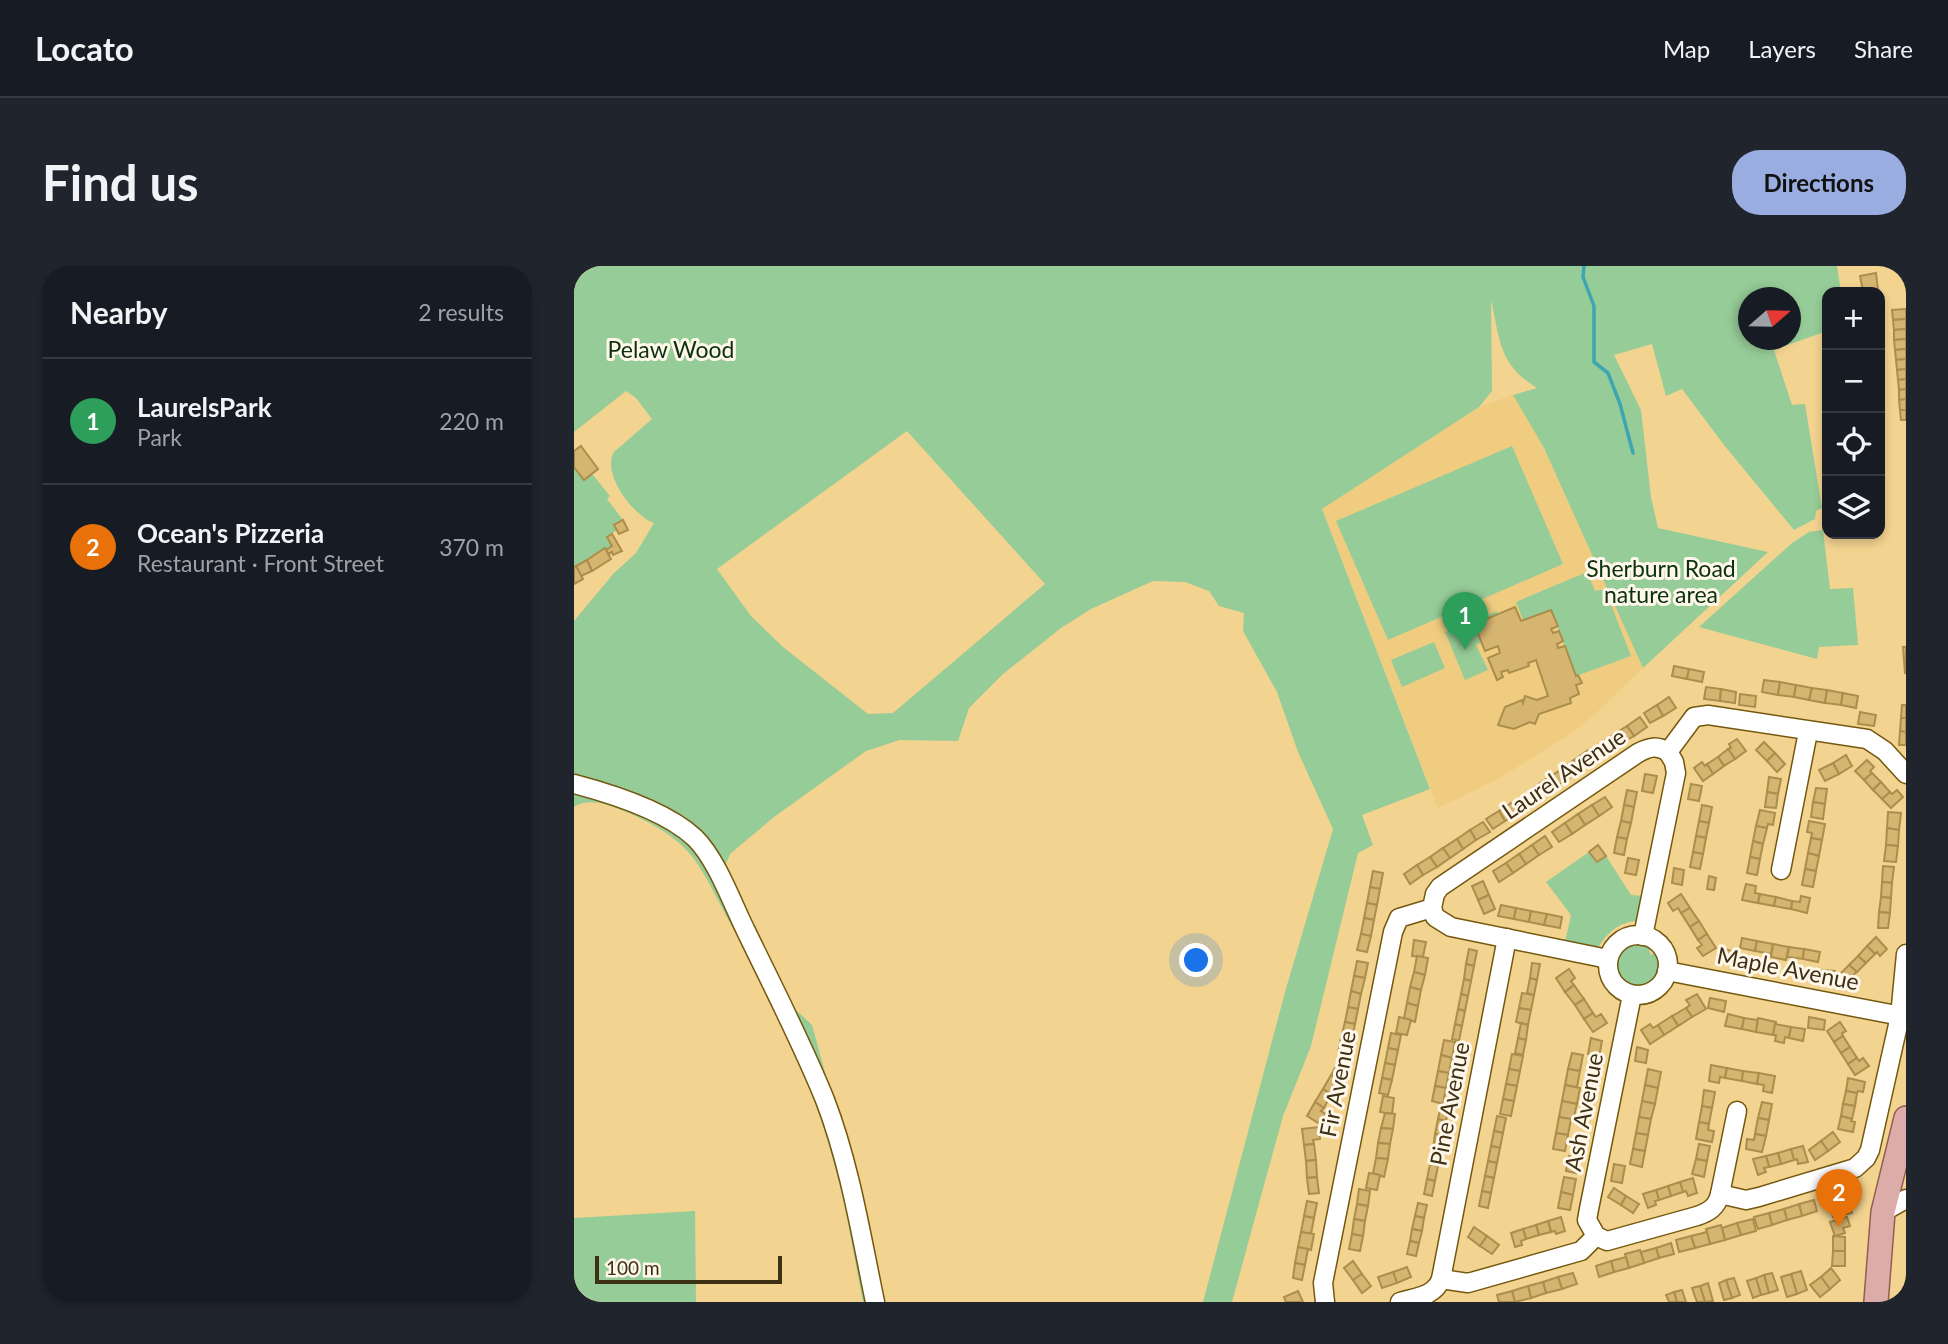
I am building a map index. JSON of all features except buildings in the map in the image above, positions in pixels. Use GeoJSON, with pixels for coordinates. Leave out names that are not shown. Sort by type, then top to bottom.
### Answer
{"type":"FeatureCollection","features":[{"type":"Feature","properties":{"kind":"main road"},"geometry":{"type":"LineString","coordinates":[[1877,1302],[1884,1212],[1906,1118]]}},
{"type":"Feature","properties":{"kind":"street"},"geometry":{"type":"LineString","coordinates":[[1643,936],[1676,773],[1668,752],[1694,717],[1707,715],[1849,736],[1874,743],[1906,774]]}},
{"type":"Feature","properties":{"kind":"street"},"geometry":{"type":"LineString","coordinates":[[1781,870],[1808,732]]}},
{"type":"Feature","properties":{"kind":"street","name":"Laurel Avenue"},"geometry":{"type":"LineString","coordinates":[[1432,904],[1440,887],[1639,753],[1647,748],[1660,747],[1668,752]]}},
{"type":"Feature","properties":{"kind":"street"},"geometry":{"type":"LineString","coordinates":[[574,784],[655,813],[681,827],[704,849],[791,1025],[825,1102],[847,1170],[875,1302]]}},
{"type":"Feature","properties":{"kind":"street"},"geometry":{"type":"LineString","coordinates":[[1432,904],[1435,917],[1451,927],[1608,959]]}},
{"type":"Feature","properties":{"kind":"street","name":"Fir Avenue"},"geometry":{"type":"LineString","coordinates":[[1325,1302],[1324,1283],[1395,924],[1399,918],[1432,904]]}},
{"type":"Feature","properties":{"kind":"street"},"geometry":{"type":"LineString","coordinates":[[1643,936],[1654,940],[1662,948],[1667,958],[1667,971],[1658,988],[1649,993],[1632,995],[1622,991],[1613,982],[1608,970],[1608,959],[1622,940],[1643,936]]}},
{"type":"Feature","properties":{"kind":"street","name":"Pine Avenue"},"geometry":{"type":"LineString","coordinates":[[1441,1279],[1507,938]]}},
{"type":"Feature","properties":{"kind":"street"},"geometry":{"type":"LineString","coordinates":[[1720,1194],[1746,1200],[1759,1197],[1855,1168],[1866,1158],[1903,1016],[1906,954]]}},
{"type":"Feature","properties":{"kind":"street","name":"Maple Avenue"},"geometry":{"type":"LineString","coordinates":[[1667,971],[1903,1016]]}},
{"type":"Feature","properties":{"kind":"street","name":"Ash Avenue"},"geometry":{"type":"LineString","coordinates":[[1596,1236],[1587,1220],[1632,995]]}},
{"type":"Feature","properties":{"kind":"street"},"geometry":{"type":"LineString","coordinates":[[1401,1302],[1430,1293],[1438,1288],[1441,1279],[1468,1283],[1581,1251],[1596,1236],[1607,1241],[1709,1211],[1718,1203],[1737,1111]]}},
{"type":"Feature","properties":{"kind":"street"},"geometry":{"type":"LineString","coordinates":[[1884,1212],[1906,1199]]}},
{"type":"Feature","properties":{"kind":"shaded area"},"geometry":{"type":"Polygon","coordinates":[[[1513,395],[1544,448],[1643,668],[1569,735],[1503,776],[1438,808],[1322,509],[1479,407],[1513,395]]]}},
{"type":"Feature","properties":{"kind":"green space"},"geometry":{"type":"Polygon","coordinates":[[[574,266],[1837,266],[1840,287],[1822,287],[1822,333],[1801,340],[1801,287],[1738,287],[1738,350],[1774,350],[1792,405],[1805,404],[1822,508],[1816,511],[1815,519],[1794,530],[1682,389],[1666,396],[1652,344],[1614,355],[1641,410],[1651,497],[1658,528],[1768,552],[1643,668],[1544,448],[1513,395],[1537,388],[1524,379],[1508,361],[1499,339],[1491,300],[1492,391],[1479,407],[1322,509],[1430,789],[1362,815],[1373,845],[1358,853],[1311,1046],[1283,1116],[1232,1302],[1203,1302],[1285,992],[1333,829],[1298,752],[1277,692],[1243,631],[1244,613],[1219,606],[1209,591],[1185,582],[1153,581],[1091,609],[1061,628],[1003,674],[969,708],[958,741],[900,740],[866,751],[774,817],[730,854],[726,864],[733,886],[796,1010],[812,1025],[879,1270],[884,1302],[863,1302],[847,1217],[815,1102],[775,1008],[703,873],[680,843],[644,820],[599,803],[574,807],[574,621],[614,573],[636,553],[654,523],[629,503],[612,471],[614,452],[652,419],[636,398],[626,391],[574,432],[574,266]],[[907,431],[717,569],[751,616],[783,647],[868,714],[893,713],[1045,584],[907,431]]]}},
{"type":"Feature","properties":{"kind":"green space"},"geometry":{"type":"Polygon","coordinates":[[[1512,446],[1563,564],[1388,640],[1336,521],[1512,446]]]}},
{"type":"Feature","properties":{"kind":"green space"},"geometry":{"type":"Polygon","coordinates":[[[574,467],[584,480],[592,474],[610,496],[607,499],[623,520],[614,524],[617,530],[607,537],[612,546],[574,567],[574,467]]]}},
{"type":"Feature","properties":{"kind":"green space"},"geometry":{"type":"Polygon","coordinates":[[[1822,530],[1830,589],[1853,588],[1858,645],[1819,647],[1817,659],[1699,627],[1792,543],[1809,532],[1822,530]]]}},
{"type":"Feature","properties":{"kind":"green space"},"geometry":{"type":"Polygon","coordinates":[[[1587,572],[1595,591],[1605,589],[1631,656],[1576,676],[1551,610],[1523,620],[1516,602],[1587,572]]]}},
{"type":"Feature","properties":{"kind":"green space"},"geometry":{"type":"Polygon","coordinates":[[[1497,611],[1498,614],[1474,624],[1482,642],[1476,645],[1488,670],[1465,680],[1445,632],[1497,611]]]}},
{"type":"Feature","properties":{"kind":"green space"},"geometry":{"type":"Polygon","coordinates":[[[1434,642],[1445,668],[1402,687],[1391,660],[1434,642]]]}},
{"type":"Feature","properties":{"kind":"green space"},"geometry":{"type":"Polygon","coordinates":[[[1589,852],[1597,862],[1606,856],[1631,895],[1643,896],[1639,921],[1626,923],[1615,929],[1598,948],[1565,942],[1571,915],[1546,882],[1589,852]]]}},
{"type":"Feature","properties":{"kind":"green space"},"geometry":{"type":"Polygon","coordinates":[[[1637,940],[1654,946],[1649,951],[1651,955],[1657,951],[1661,964],[1657,977],[1648,986],[1638,988],[1620,977],[1616,967],[1616,957],[1623,947],[1637,940]]]}},
{"type":"Feature","properties":{"kind":"green space"},"geometry":{"type":"Polygon","coordinates":[[[695,1211],[696,1302],[574,1302],[574,1218],[695,1211]]]}},
{"type":"Feature","properties":{"kind":"waterway"},"geometry":{"type":"LineString","coordinates":[[1584,266],[1583,277],[1594,306],[1594,362],[1608,373],[1620,404],[1633,453]]}},
{"type":"Feature","properties":{"kind":"place","name":"LaurelsPark"},"geometry":{"type":"Point","coordinates":[1465,650]}},
{"type":"Feature","properties":{"kind":"place","name":"Ocean's Pizzeria"},"geometry":{"type":"Point","coordinates":[1839,1227]}},
{"type":"Feature","properties":{"kind":"park label","name":"Pelaw Wood"},"geometry":{"type":"Point","coordinates":[671,350]}},
{"type":"Feature","properties":{"kind":"park label","name":"Sherburn Road nature area"},"geometry":{"type":"Point","coordinates":[1661,582]}}]}
